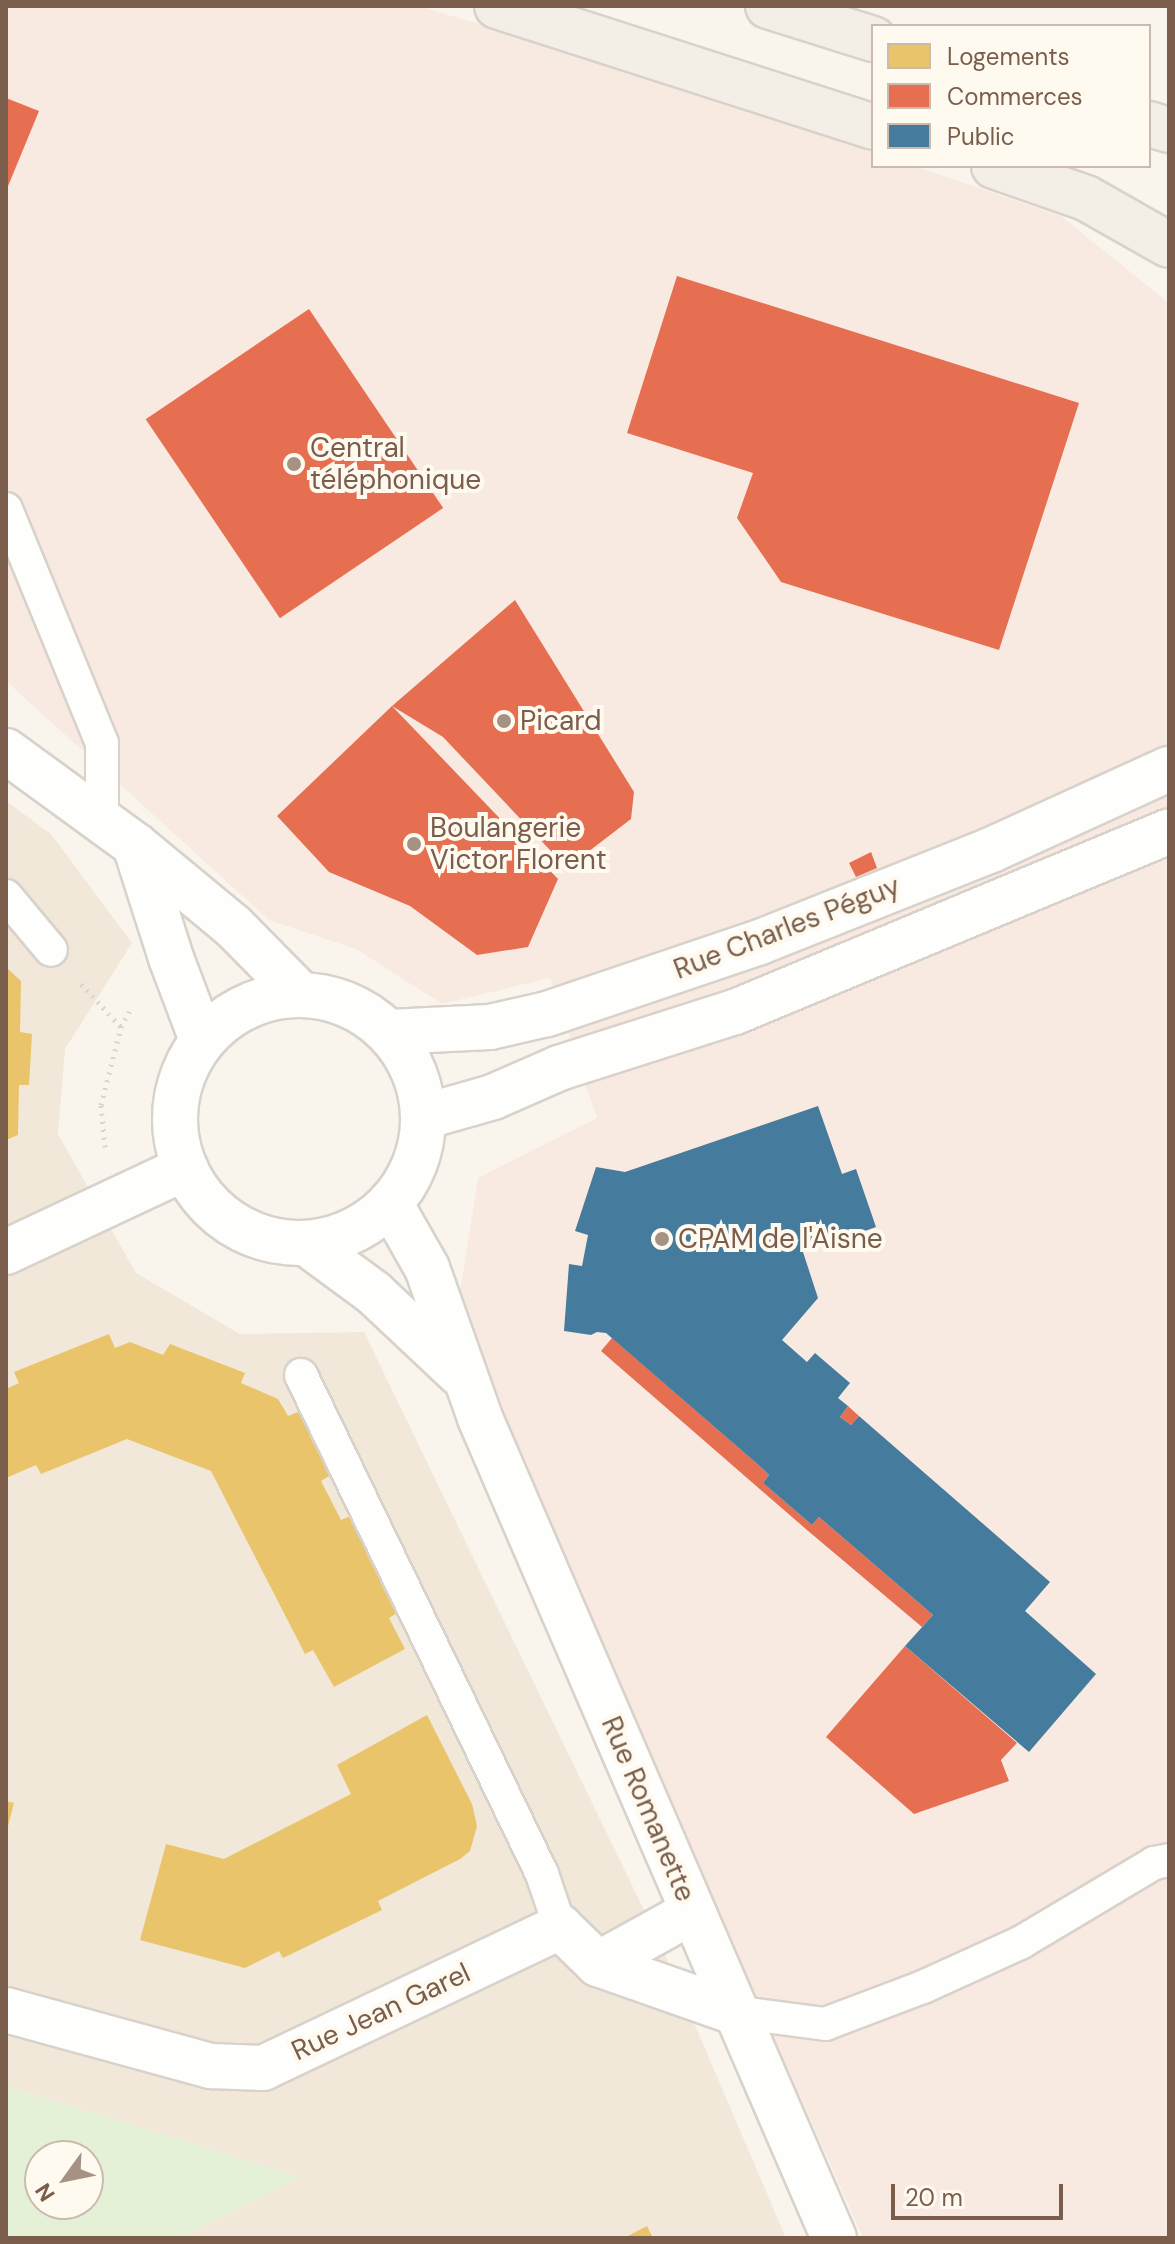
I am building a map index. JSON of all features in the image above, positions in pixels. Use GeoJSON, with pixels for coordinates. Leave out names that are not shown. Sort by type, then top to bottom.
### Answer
{"type":"FeatureCollection","features":[{"type":"Feature","properties":{"kind":"main road"},"geometry":{"type":"LineString","coordinates":[[497,6],[871,126]]}},
{"type":"Feature","properties":{"kind":"main road"},"geometry":{"type":"LineString","coordinates":[[768,6],[871,38]]}},
{"type":"Feature","properties":{"kind":"main road"},"geometry":{"type":"LineString","coordinates":[[1000,168],[1086,198],[1169,245]]}},
{"type":"Feature","properties":{"kind":"main road"},"geometry":{"type":"LineString","coordinates":[[6,751],[118,833],[233,926],[300,994]]}},
{"type":"Feature","properties":{"kind":"main road","name":"Rue Charles Péguy"},"geometry":{"type":"LineString","coordinates":[[389,1032],[490,1027],[547,1014],[760,942],[991,850],[1169,769]]}},
{"type":"Feature","properties":{"kind":"main road","name":"Rue Charles Péguy"},"geometry":{"type":"LineString","coordinates":[[423,1117],[493,1097],[559,1068],[735,1012],[1169,831]]}},
{"type":"Feature","properties":{"kind":"main road"},"geometry":{"type":"LineString","coordinates":[[118,833],[202,1040]]}},
{"type":"Feature","properties":{"kind":"main road"},"geometry":{"type":"LineString","coordinates":[[300,994],[333,998],[363,1012],[389,1032],[407,1057],[419,1086],[423,1117],[420,1148],[409,1178],[390,1203],[366,1224],[337,1237],[306,1243],[276,1241],[247,1232],[221,1216],[201,1194],[185,1168],[174,1115],[178,1089],[187,1063],[202,1040],[222,1021],[246,1005],[300,994]]}},
{"type":"Feature","properties":{"kind":"main road"},"geometry":{"type":"LineString","coordinates":[[6,1252],[185,1168]]}},
{"type":"Feature","properties":{"kind":"main road","name":"Rue Romanette"},"geometry":{"type":"LineString","coordinates":[[390,1203],[427,1268],[464,1378],[734,2012],[834,2238]]}},
{"type":"Feature","properties":{"kind":"main road","name":"Rue Romanette"},"geometry":{"type":"LineString","coordinates":[[306,1243],[374,1293],[464,1378]]}},
{"type":"Feature","properties":{"kind":"main road"},"geometry":{"type":"LineString","coordinates":[[598,1964],[692,1912]]}},
{"type":"Feature","properties":{"kind":"main road"},"geometry":{"type":"LineString","coordinates":[[560,1927],[598,1964],[734,2012]]}},
{"type":"Feature","properties":{"kind":"main road","name":"Rue Jean Garel"},"geometry":{"type":"LineString","coordinates":[[6,2010],[211,2066],[263,2068],[560,1927]]}},
{"type":"Feature","properties":{"kind":"lane"},"geometry":{"type":"LineString","coordinates":[[6,509],[102,743],[118,833]]}},
{"type":"Feature","properties":{"kind":"lane"},"geometry":{"type":"LineString","coordinates":[[6,896],[51,950]]}},
{"type":"Feature","properties":{"kind":"lane"},"geometry":{"type":"LineString","coordinates":[[301,1375],[542,1874],[560,1927]]}},
{"type":"Feature","properties":{"kind":"lane"},"geometry":{"type":"LineString","coordinates":[[734,2012],[825,2024],[923,1987],[1020,1943],[1154,1863],[1169,1860]]}},
{"type":"Feature","properties":{"kind":"path"},"geometry":{"type":"LineString","coordinates":[[121,1027],[101,1105],[106,1156],[126,1197]]}},
{"type":"Feature","properties":{"kind":"shaded area"},"geometry":{"type":"Polygon","coordinates":[[[6,6],[418,6],[593,57],[871,151],[871,168],[920,168],[1061,216],[1169,303],[1169,2238],[863,2238],[536,1500],[459,1298],[478,1178],[597,1118],[550,978],[442,1004],[356,949],[269,920],[6,681],[6,6]]]}},
{"type":"Feature","properties":{"kind":"shaded area"},"geometry":{"type":"Polygon","coordinates":[[[6,801],[51,834],[132,943],[65,1049],[58,1134],[136,1273],[240,1334],[364,1332],[659,1941],[786,2238],[180,2238],[299,2177],[6,2086],[6,801]]]}},
{"type":"Feature","properties":{"kind":"green space"},"geometry":{"type":"Polygon","coordinates":[[[6,2086],[301,2177],[180,2238],[6,2238],[6,2086]]]}},
{"type":"Feature","properties":{"kind":"building: Logements"},"geometry":{"type":"Polygon","coordinates":[[[6,967],[21,981],[20,1032],[32,1034],[29,1085],[19,1085],[18,1135],[6,1140],[6,967]]]}},
{"type":"Feature","properties":{"kind":"building: Logements"},"geometry":{"type":"Polygon","coordinates":[[[109,1334],[115,1348],[130,1342],[163,1355],[170,1344],[245,1373],[241,1383],[278,1399],[288,1416],[298,1412],[331,1475],[321,1481],[341,1520],[353,1515],[402,1610],[389,1618],[405,1649],[334,1687],[313,1650],[305,1654],[211,1471],[127,1439],[41,1474],[36,1465],[6,1478],[6,1389],[19,1383],[14,1372],[109,1334]]]}},
{"type":"Feature","properties":{"kind":"building: Logements"},"geometry":{"type":"Polygon","coordinates":[[[427,1715],[472,1804],[477,1826],[470,1851],[460,1859],[378,1901],[382,1910],[283,1958],[279,1951],[245,1968],[140,1940],[166,1844],[224,1859],[351,1794],[337,1765],[427,1715]]]}},
{"type":"Feature","properties":{"kind":"building: Logements"},"geometry":{"type":"Polygon","coordinates":[[[6,1801],[14,1803],[7,1830],[6,1829],[6,1801]]]}},
{"type":"Feature","properties":{"kind":"building: Logements"},"geometry":{"type":"Polygon","coordinates":[[[647,2226],[653,2238],[624,2238],[647,2226]]]}},
{"type":"Feature","properties":{"kind":"building: Commerces"},"geometry":{"type":"Polygon","coordinates":[[[6,98],[39,111],[6,191],[6,98]]]}},
{"type":"Feature","properties":{"kind":"building: Commerces"},"geometry":{"type":"Polygon","coordinates":[[[677,276],[1079,403],[999,650],[781,582],[737,518],[753,473],[627,433],[677,276]]]}},
{"type":"Feature","properties":{"kind":"building: Commerces","name":"Central téléphonique"},"geometry":{"type":"Polygon","coordinates":[[[309,309],[443,508],[280,618],[146,419],[309,309]]]}},
{"type":"Feature","properties":{"kind":"building: Commerces","name":"Picard"},"geometry":{"type":"Polygon","coordinates":[[[515,600],[634,792],[631,819],[567,868],[443,737],[392,706],[515,600]]]}},
{"type":"Feature","properties":{"kind":"building: Commerces","name":"Boulangerie Victor Florent"},"geometry":{"type":"Polygon","coordinates":[[[392,706],[558,879],[528,947],[477,955],[410,906],[329,872],[277,816],[392,706]]]}},
{"type":"Feature","properties":{"kind":"building: Commerces"},"geometry":{"type":"Polygon","coordinates":[[[871,852],[877,868],[856,877],[849,863],[871,852]]]}},
{"type":"Feature","properties":{"kind":"building: Commerces"},"geometry":{"type":"Polygon","coordinates":[[[612,1338],[763,1469],[769,1475],[763,1483],[812,1525],[819,1517],[933,1615],[922,1627],[807,1530],[601,1351],[612,1338]]]}},
{"type":"Feature","properties":{"kind":"building: Commerces"},"geometry":{"type":"Polygon","coordinates":[[[848,1406],[859,1416],[851,1425],[840,1417],[848,1406]]]}},
{"type":"Feature","properties":{"kind":"building: Commerces"},"geometry":{"type":"Polygon","coordinates":[[[905,1646],[1017,1743],[1001,1760],[1009,1781],[914,1814],[826,1737],[905,1646]]]}},
{"type":"Feature","properties":{"kind":"building: Public"},"geometry":{"type":"Polygon","coordinates":[[[818,1106],[842,1174],[856,1169],[876,1227],[837,1241],[834,1233],[801,1246],[818,1298],[782,1340],[807,1362],[815,1353],[850,1383],[838,1398],[848,1406],[840,1417],[851,1425],[859,1416],[1050,1582],[1025,1611],[1096,1674],[1029,1752],[905,1646],[933,1615],[819,1517],[812,1525],[763,1483],[769,1475],[763,1469],[606,1333],[591,1335],[564,1331],[569,1264],[582,1266],[588,1235],[575,1231],[596,1167],[625,1172],[818,1106]]]}},
{"type":"Feature","properties":{"kind":"place","name":"Central téléphonique"},"geometry":{"type":"Point","coordinates":[294,464]}},
{"type":"Feature","properties":{"kind":"place","name":"Picard"},"geometry":{"type":"Point","coordinates":[504,721]}},
{"type":"Feature","properties":{"kind":"place","name":"Boulangerie Victor Florent"},"geometry":{"type":"Point","coordinates":[414,844]}},
{"type":"Feature","properties":{"kind":"place","name":"CPAM de l'Aisne"},"geometry":{"type":"Point","coordinates":[662,1239]}}]}
